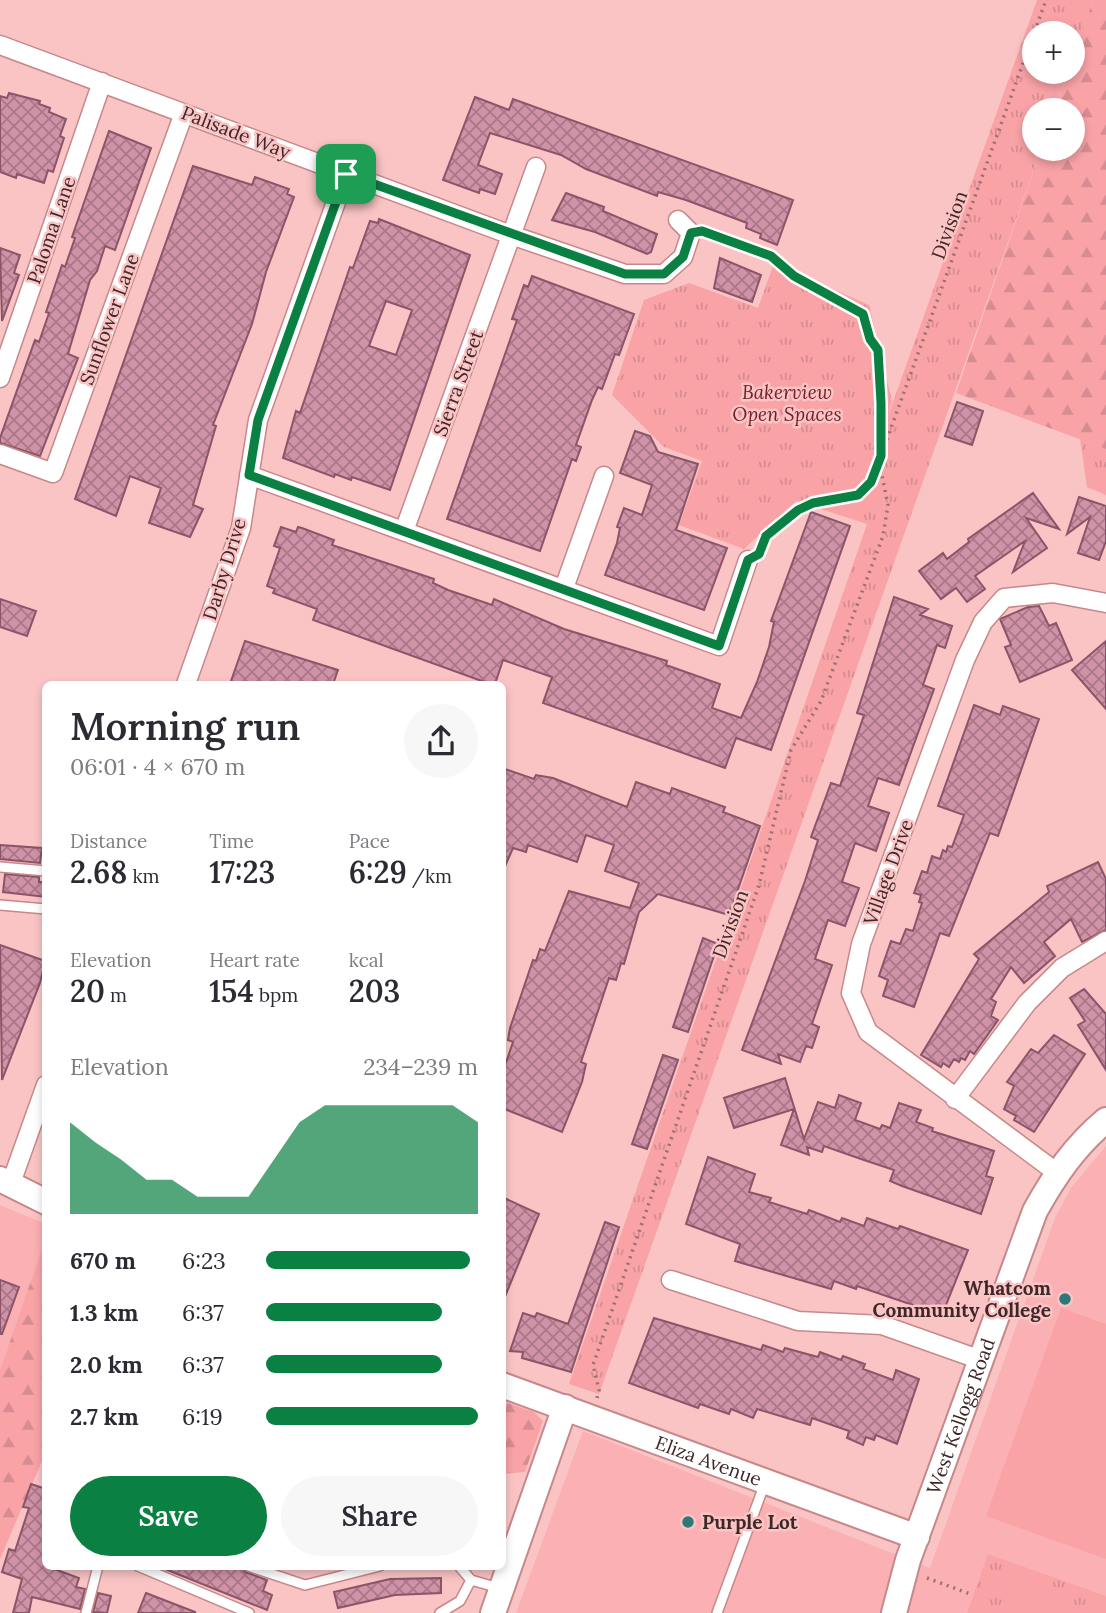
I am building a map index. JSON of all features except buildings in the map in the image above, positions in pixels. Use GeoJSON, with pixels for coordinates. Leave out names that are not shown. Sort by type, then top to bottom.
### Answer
{"type":"FeatureCollection","features":[{"type":"Feature","properties":{"kind":"street","name":"Palisade Way"},"geometry":{"type":"LineString","coordinates":[[0,45],[511,235],[625,274],[664,274],[683,257],[684,226]]}},
{"type":"Feature","properties":{"kind":"street","name":"Paloma Lane"},"geometry":{"type":"LineString","coordinates":[[0,378],[102,82]]}},
{"type":"Feature","properties":{"kind":"street","name":"Sunflower Lane"},"geometry":{"type":"LineString","coordinates":[[0,454],[54,473],[184,113]]}},
{"type":"Feature","properties":{"kind":"street"},"geometry":{"type":"LineString","coordinates":[[511,235],[536,167]]}},
{"type":"Feature","properties":{"kind":"street","name":"Darby Drive"},"geometry":{"type":"LineString","coordinates":[[188,681],[241,528],[258,420],[346,174]]}},
{"type":"Feature","properties":{"kind":"street","name":"Sierra Street"},"geometry":{"type":"LineString","coordinates":[[404,531],[511,235]]}},
{"type":"Feature","properties":{"kind":"street"},"geometry":{"type":"LineString","coordinates":[[249,475],[719,646],[748,560]]}},
{"type":"Feature","properties":{"kind":"street"},"geometry":{"type":"LineString","coordinates":[[564,588],[604,476]]}},
{"type":"Feature","properties":{"kind":"street","name":"Village Drive"},"geometry":{"type":"LineString","coordinates":[[1056,1172],[869,1032],[851,993],[861,944],[965,660],[984,622],[1004,598],[1054,593],[1106,603]]}},
{"type":"Feature","properties":{"kind":"street"},"geometry":{"type":"LineString","coordinates":[[955,1099],[1027,1003],[1062,968],[1106,941]]}},
{"type":"Feature","properties":{"kind":"street"},"geometry":{"type":"LineString","coordinates":[[42,1095],[6,1181],[42,1200]]}},
{"type":"Feature","properties":{"kind":"street","name":"West Kellogg Road"},"geometry":{"type":"LineString","coordinates":[[894,1613],[917,1537],[1035,1211],[1056,1172],[1082,1140],[1106,1120]]}},
{"type":"Feature","properties":{"kind":"street"},"geometry":{"type":"LineString","coordinates":[[671,1280],[798,1321],[882,1325],[981,1360]]}},
{"type":"Feature","properties":{"kind":"street","name":"Eliza Avenue"},"geometry":{"type":"LineString","coordinates":[[506,1386],[917,1537]]}},
{"type":"Feature","properties":{"kind":"street"},"geometry":{"type":"LineString","coordinates":[[493,1613],[565,1407]]}},
{"type":"Feature","properties":{"kind":"lane"},"geometry":{"type":"LineString","coordinates":[[0,867],[42,871]]}},
{"type":"Feature","properties":{"kind":"lane"},"geometry":{"type":"LineString","coordinates":[[0,905],[42,909]]}},
{"type":"Feature","properties":{"kind":"lane"},"geometry":{"type":"LineString","coordinates":[[717,1613],[766,1480]]}},
{"type":"Feature","properties":{"kind":"lane"},"geometry":{"type":"LineString","coordinates":[[86,1613],[97,1570]]}},
{"type":"Feature","properties":{"kind":"lane"},"geometry":{"type":"LineString","coordinates":[[147,1570],[249,1613]]}},
{"type":"Feature","properties":{"kind":"lane"},"geometry":{"type":"LineString","coordinates":[[260,1570],[305,1585],[364,1570]]}},
{"type":"Feature","properties":{"kind":"lane"},"geometry":{"type":"LineString","coordinates":[[462,1570],[471,1580],[501,1588]]}},
{"type":"Feature","properties":{"kind":"lane"},"geometry":{"type":"LineString","coordinates":[[440,1613],[460,1601],[471,1580]]}},
{"type":"Feature","properties":{"kind":"path","name":"Division"},"geometry":{"type":"LineString","coordinates":[[748,560],[759,554],[766,536],[798,510],[813,503],[858,495],[871,482],[1046,0]]}},
{"type":"Feature","properties":{"kind":"path","name":"Division"},"geometry":{"type":"LineString","coordinates":[[597,1398],[599,1390],[593,1365],[759,885],[791,750],[821,701],[883,536],[888,505],[879,461],[882,415],[878,350],[870,339],[863,314],[794,276],[771,256],[684,226]]}},
{"type":"Feature","properties":{"kind":"path"},"geometry":{"type":"LineString","coordinates":[[927,1578],[973,1595]]}},
{"type":"Feature","properties":{"kind":"shaded area","name":"Whatcom Community College"},"geometry":{"type":"Polygon","coordinates":[[[1106,1146],[1106,1613],[516,1613],[583,1431],[930,1568],[1055,1218],[1071,1188],[1106,1146]]]}},
{"type":"Feature","properties":{"kind":"shaded area"},"geometry":{"type":"Polygon","coordinates":[[[0,1205],[42,1222],[42,1249],[0,1370],[0,1205]]]}},
{"type":"Feature","properties":{"kind":"green space"},"geometry":{"type":"Polygon","coordinates":[[[1037,0],[1093,0],[1085,23],[1085,21],[1029,21],[1037,0]]]}},
{"type":"Feature","properties":{"kind":"green space"},"geometry":{"type":"Polygon","coordinates":[[[1093,0],[1106,0],[1106,449],[956,393],[1037,161],[1085,161],[1085,98],[1059,98],[1064,84],[1085,84],[1085,23],[1093,0]]]}},
{"type":"Feature","properties":{"kind":"green space","name":"Bakerview Open Spaces"},"geometry":{"type":"Polygon","coordinates":[[[1022,42],[1022,84],[1064,84],[1059,98],[1022,98],[1022,161],[1037,161],[599,1394],[569,1384],[867,524],[796,501],[744,549],[679,525],[702,461],[664,447],[612,395],[644,300],[689,283],[758,308],[774,263],[869,305],[892,401],[888,416],[1022,42]]]}},
{"type":"Feature","properties":{"kind":"green space"},"geometry":{"type":"Polygon","coordinates":[[[1080,439],[1106,449],[1106,495],[1087,487],[1080,439]]]}},
{"type":"Feature","properties":{"kind":"green space"},"geometry":{"type":"Polygon","coordinates":[[[42,1249],[42,1461],[0,1559],[0,1370],[42,1249]]]}},
{"type":"Feature","properties":{"kind":"green space"},"geometry":{"type":"Polygon","coordinates":[[[1061,1308],[1106,1324],[1106,1559],[986,1516],[1061,1308]]]}},
{"type":"Feature","properties":{"kind":"green space"},"geometry":{"type":"Polygon","coordinates":[[[506,1402],[534,1412],[543,1421],[525,1472],[506,1474],[506,1402]]]}},
{"type":"Feature","properties":{"kind":"green space"},"geometry":{"type":"Polygon","coordinates":[[[988,1554],[1106,1596],[1106,1613],[967,1613],[988,1554]]]}},
{"type":"Feature","properties":{"kind":"green space"},"geometry":{"type":"Polygon","coordinates":[[[1004,1569],[1064,1590],[1056,1613],[1039,1613],[994,1597],[1004,1569]]]}},
{"type":"Feature","properties":{"kind":"place","name":"Whatcom Community College"},"geometry":{"type":"Point","coordinates":[1065,1299]}},
{"type":"Feature","properties":{"kind":"place","name":"Purple Lot"},"geometry":{"type":"Point","coordinates":[688,1522]}},
{"type":"Feature","properties":{"kind":"route"},"geometry":{"type":"LineString","coordinates":[[346,174],[625,274],[664,274],[683,257],[691,233],[702,231],[771,256],[794,276],[855,307],[866,320],[870,339],[878,350],[881,403],[881,456],[871,482],[858,495],[813,503],[798,510],[766,536],[759,554],[748,560],[719,646],[249,475],[258,420],[346,174]]}}]}
